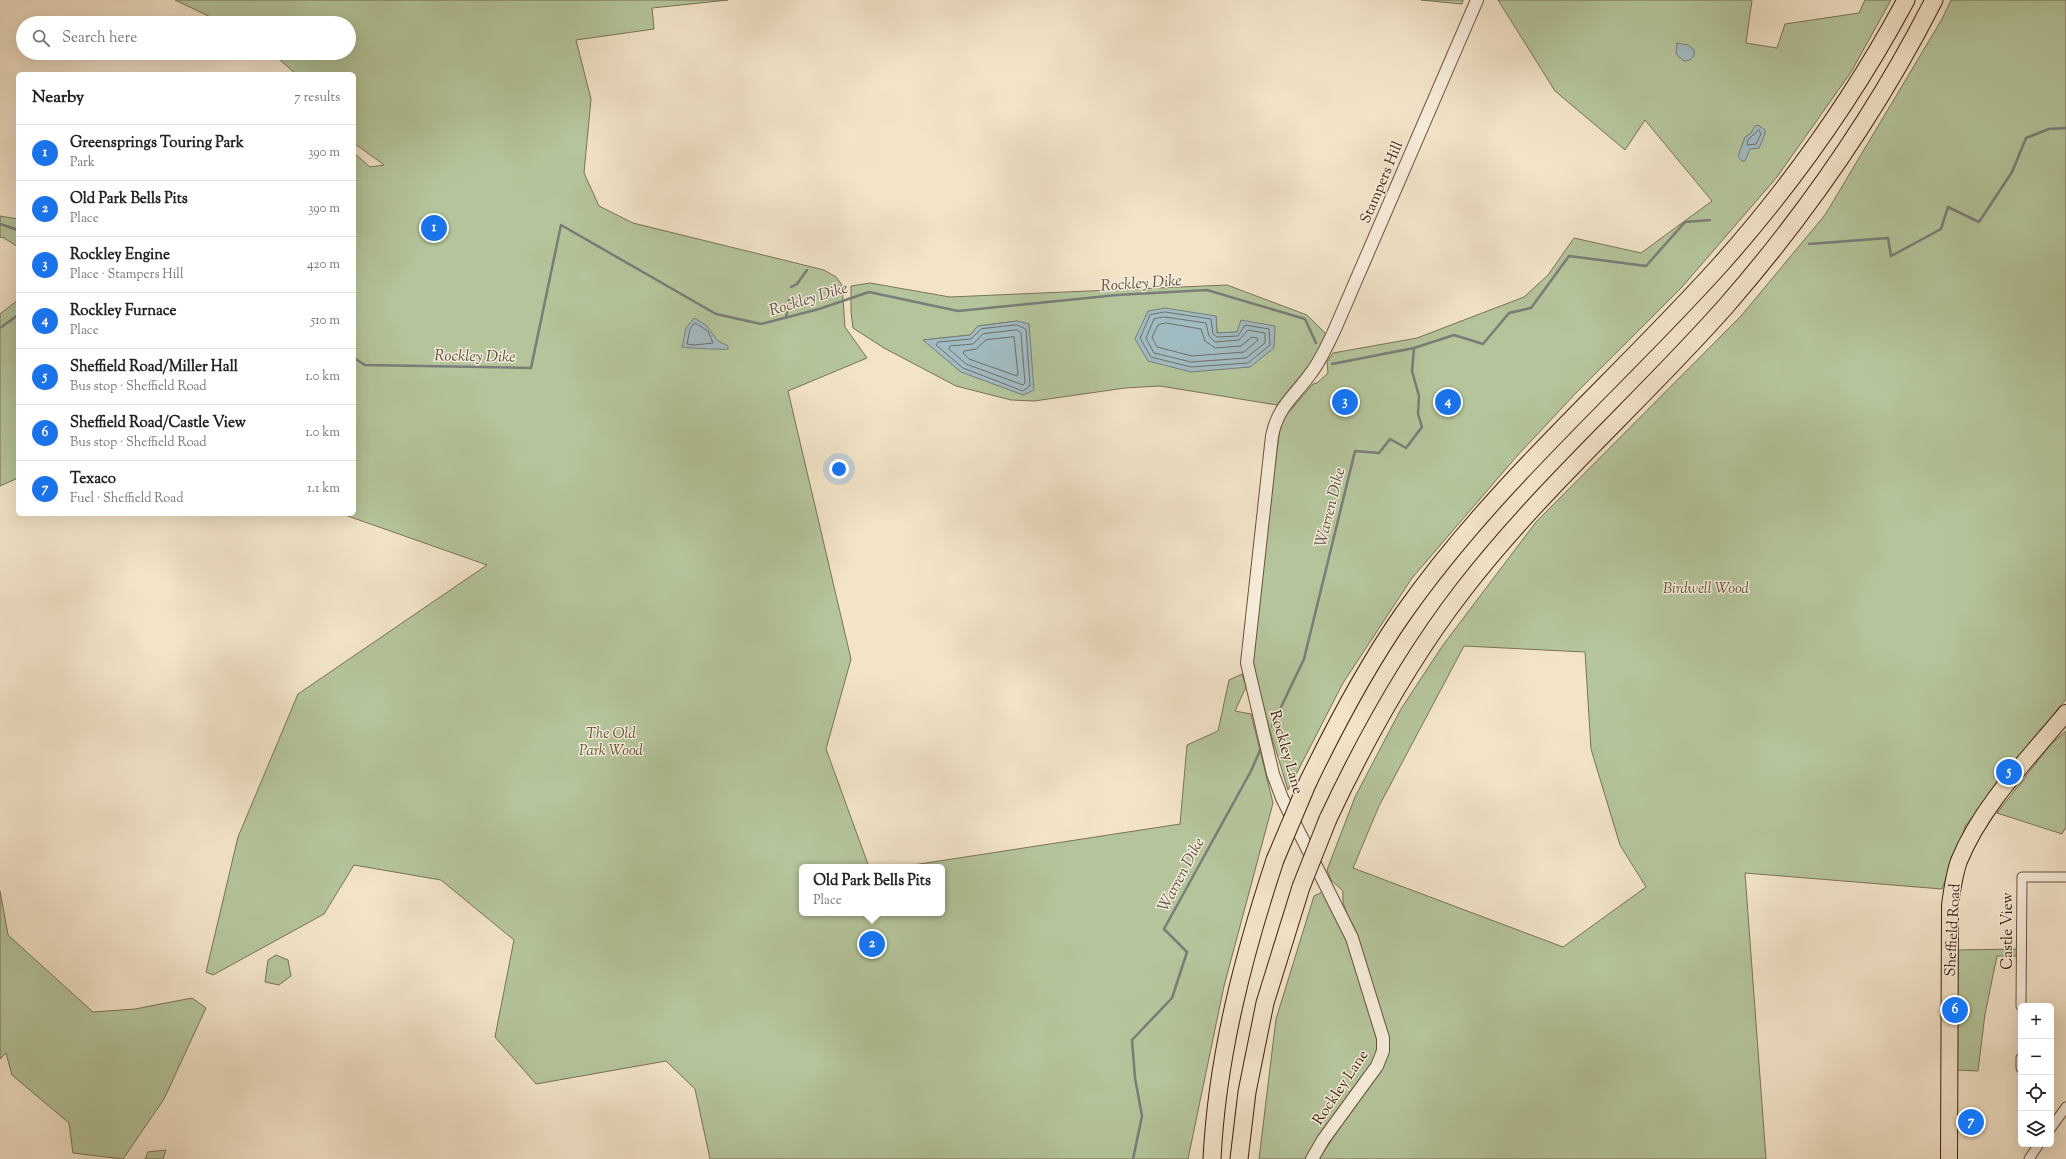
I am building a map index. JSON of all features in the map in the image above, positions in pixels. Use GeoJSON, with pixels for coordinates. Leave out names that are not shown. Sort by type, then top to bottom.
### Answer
{"type":"FeatureCollection","features":[{"type":"Feature","properties":{"kind":"highway"},"geometry":{"type":"LineString","coordinates":[[1212,1159],[1220,1083],[1235,1000],[1256,919],[1275,860],[1308,782],[1354,692],[1404,613],[1443,562],[1503,492],[1688,299],[1762,217],[1814,148],[1856,87],[1906,0]]}},
{"type":"Feature","properties":{"kind":"highway"},"geometry":{"type":"LineString","coordinates":[[1239,1159],[1247,1092],[1265,1003],[1301,887],[1328,819],[1354,765],[1403,678],[1435,629],[1465,588],[1548,492],[1725,306],[1785,233],[1836,166],[1867,119],[1934,0]]}},
{"type":"Feature","properties":{"kind":"highway","name":"Sheffield Road"},"geometry":{"type":"LineString","coordinates":[[1949,1159],[1949,937],[1950,905],[1956,870],[1969,841],[1985,814],[2066,713]]}},
{"type":"Feature","properties":{"kind":"street","name":"Stampers Hill"},"geometry":{"type":"LineString","coordinates":[[1310,375],[1319,362],[1335,329],[1477,0]]}},
{"type":"Feature","properties":{"kind":"street","name":"Rockley Lane"},"geometry":{"type":"LineString","coordinates":[[1310,375],[1280,412],[1272,436],[1247,663],[1273,774],[1282,798],[1352,938],[1379,1021],[1383,1051],[1377,1066],[1323,1140],[1312,1159]]}},
{"type":"Feature","properties":{"kind":"street","name":"Castle View"},"geometry":{"type":"LineString","coordinates":[[2021,1003],[2022,877],[2066,877]]}},
{"type":"Feature","properties":{"kind":"street"},"geometry":{"type":"LineString","coordinates":[[2054,1124],[2066,1107]]}},
{"type":"Feature","properties":{"kind":"street"},"geometry":{"type":"LineString","coordinates":[[2029,1159],[2037,1147]]}},
{"type":"Feature","properties":{"kind":"green space","name":"The Old Park Wood"},"geometry":{"type":"Polygon","coordinates":[[[175,0],[728,0],[652,8],[654,29],[576,40],[591,99],[584,173],[599,206],[633,223],[824,270],[836,277],[842,285],[845,327],[867,358],[788,391],[851,659],[826,749],[868,864],[799,864],[799,916],[945,916],[945,864],[920,864],[1180,824],[1187,745],[1218,731],[1229,680],[1242,674],[1246,687],[1235,711],[1251,714],[1273,803],[1224,986],[1188,1159],[710,1159],[695,1089],[666,1061],[536,1084],[495,1037],[514,940],[441,880],[354,865],[324,914],[213,975],[206,972],[238,837],[298,694],[487,565],[348,516],[356,516],[356,155],[370,167],[384,165],[356,144],[356,72],[294,72],[280,60],[356,60],[356,16],[208,16],[175,0]]]}},
{"type":"Feature","properties":{"kind":"green space"},"geometry":{"type":"Polygon","coordinates":[[[1421,0],[1463,0],[1462,4],[1421,0]]]}},
{"type":"Feature","properties":{"kind":"green space"},"geometry":{"type":"Polygon","coordinates":[[[1498,0],[1752,0],[1746,43],[1777,48],[1785,24],[1859,13],[1865,0],[1891,0],[1851,72],[1777,177],[1682,287],[1575,394],[1517,456],[1412,578],[1343,683],[1288,790],[1264,711],[1253,664],[1270,501],[1281,421],[1313,384],[1317,383],[1328,373],[1327,362],[1333,353],[1417,338],[1524,297],[1548,275],[1574,238],[1641,253],[1712,201],[1645,120],[1625,150],[1555,91],[1498,0]]]}},
{"type":"Feature","properties":{"kind":"green space","name":"Birdwell Wood"},"geometry":{"type":"Polygon","coordinates":[[[1951,0],[2066,0],[2066,699],[1966,825],[1942,889],[1745,873],[1766,1159],[1319,1159],[1387,1056],[1374,994],[1362,949],[1355,928],[1345,909],[1343,891],[1331,880],[1327,870],[1355,797],[1401,709],[1443,645],[1536,522],[1741,316],[1825,215],[1942,19],[1951,0]],[[1464,646],[1379,806],[1353,868],[1563,947],[1646,887],[1620,845],[1591,749],[1585,652],[1464,646]]]}},
{"type":"Feature","properties":{"kind":"green space"},"geometry":{"type":"Polygon","coordinates":[[[0,216],[16,219],[16,246],[0,237],[0,216]]]}},
{"type":"Feature","properties":{"kind":"green space"},"geometry":{"type":"Polygon","coordinates":[[[870,283],[950,297],[1227,285],[1307,315],[1326,334],[1313,360],[1277,405],[1160,386],[1125,388],[1034,401],[1011,400],[956,386],[884,348],[853,328],[851,312],[851,286],[870,283]],[[1216,316],[1148,361],[1237,332],[1217,333],[1216,316]],[[1017,321],[978,326],[970,335],[924,340],[961,372],[1017,321]]]}},
{"type":"Feature","properties":{"kind":"green space"},"geometry":{"type":"Polygon","coordinates":[[[16,302],[16,479],[0,486],[0,314],[16,302]]]}},
{"type":"Feature","properties":{"kind":"green space"},"geometry":{"type":"Polygon","coordinates":[[[2066,731],[2066,827],[2062,834],[1997,813],[2051,744],[2066,731]]]}},
{"type":"Feature","properties":{"kind":"green space"},"geometry":{"type":"Polygon","coordinates":[[[0,891],[8,935],[93,1012],[135,1009],[192,998],[206,1008],[164,1099],[123,1159],[73,1153],[69,1123],[12,1075],[6,1053],[0,1059],[0,891]]]}},
{"type":"Feature","properties":{"kind":"green space"},"geometry":{"type":"Polygon","coordinates":[[[1323,892],[1349,945],[1378,1044],[1373,1063],[1307,1159],[1259,1159],[1276,1019],[1314,896],[1323,892]]]}},
{"type":"Feature","properties":{"kind":"green space"},"geometry":{"type":"Polygon","coordinates":[[[2018,949],[2018,956],[1997,956],[1985,1014],[1978,1071],[1957,1070],[1957,950],[2018,949]]]}},
{"type":"Feature","properties":{"kind":"green space"},"geometry":{"type":"Polygon","coordinates":[[[276,955],[288,960],[291,976],[279,985],[265,982],[268,960],[276,955]]]}},
{"type":"Feature","properties":{"kind":"green space"},"geometry":{"type":"Polygon","coordinates":[[[166,1150],[163,1159],[145,1159],[148,1152],[166,1150]]]}},
{"type":"Feature","properties":{"kind":"water"},"geometry":{"type":"Polygon","coordinates":[[[1677,43],[1688,45],[1694,50],[1694,56],[1690,60],[1684,61],[1676,54],[1677,43]]]}},
{"type":"Feature","properties":{"kind":"water"},"geometry":{"type":"Polygon","coordinates":[[[1758,125],[1765,130],[1765,134],[1759,148],[1750,149],[1745,161],[1742,161],[1738,156],[1745,137],[1751,133],[1755,126],[1758,125]]]}},
{"type":"Feature","properties":{"kind":"water"},"geometry":{"type":"Polygon","coordinates":[[[1165,308],[1216,316],[1217,333],[1237,332],[1241,320],[1275,326],[1274,348],[1250,367],[1191,372],[1148,361],[1135,339],[1148,311],[1165,308]]]}},
{"type":"Feature","properties":{"kind":"water"},"geometry":{"type":"Polygon","coordinates":[[[694,318],[706,325],[718,341],[728,346],[728,349],[682,347],[686,328],[694,318]]]}},
{"type":"Feature","properties":{"kind":"water"},"geometry":{"type":"Polygon","coordinates":[[[1017,321],[1029,324],[1034,390],[1023,395],[961,372],[923,340],[970,335],[978,326],[1017,321]]]}},
{"type":"Feature","properties":{"kind":"waterway","name":"Rockley Dike"},"geometry":{"type":"LineString","coordinates":[[1809,244],[1888,238],[1891,256],[1941,229],[1948,207],[1979,222],[2012,172],[2026,138],[2049,129],[2066,128]]}},
{"type":"Feature","properties":{"kind":"waterway","name":"Rockley Dike"},"geometry":{"type":"LineString","coordinates":[[1332,364],[1414,348],[1454,335],[1483,344],[1509,313],[1531,308],[1569,256],[1646,266],[1685,222],[1710,220]]}},
{"type":"Feature","properties":{"kind":"waterway"},"geometry":{"type":"LineString","coordinates":[[0,224],[16,229]]}},
{"type":"Feature","properties":{"kind":"waterway","name":"Rockley Dike"},"geometry":{"type":"LineString","coordinates":[[356,359],[365,365],[531,368],[561,225],[716,314],[761,324],[819,309],[869,292],[958,311],[1117,295],[1207,290],[1305,319],[1316,343]]}},
{"type":"Feature","properties":{"kind":"waterway"},"geometry":{"type":"LineString","coordinates":[[791,287],[797,284],[807,270]]}},
{"type":"Feature","properties":{"kind":"waterway"},"geometry":{"type":"LineString","coordinates":[[786,318],[789,300]]}},
{"type":"Feature","properties":{"kind":"waterway"},"geometry":{"type":"LineString","coordinates":[[0,328],[16,316]]}},
{"type":"Feature","properties":{"kind":"waterway","name":"Warren Dike"},"geometry":{"type":"LineString","coordinates":[[1272,726],[1304,659],[1355,451],[1379,453],[1390,439],[1406,448],[1422,427],[1418,414],[1419,396],[1412,371],[1414,348]]}},
{"type":"Feature","properties":{"kind":"waterway","name":"Warren Dike"},"geometry":{"type":"LineString","coordinates":[[1133,1159],[1142,1116],[1135,1078],[1132,1040],[1172,998],[1187,952],[1164,929],[1251,771],[1261,748]]}},
{"type":"Feature","properties":{"kind":"place","name":"Greensprings Touring Park"},"geometry":{"type":"Point","coordinates":[434,228]}},
{"type":"Feature","properties":{"kind":"place","name":"Rockley Engine"},"geometry":{"type":"Point","coordinates":[1345,402]}},
{"type":"Feature","properties":{"kind":"place","name":"Rockley Furnace"},"geometry":{"type":"Point","coordinates":[1448,402]}},
{"type":"Feature","properties":{"kind":"place","name":"Sheffield Road/Miller Hall"},"geometry":{"type":"Point","coordinates":[2009,772]}},
{"type":"Feature","properties":{"kind":"place","name":"Old Park Bells Pits"},"geometry":{"type":"Point","coordinates":[872,944]}},
{"type":"Feature","properties":{"kind":"place","name":"Sheffield Road/Castle View"},"geometry":{"type":"Point","coordinates":[1955,1010]}},
{"type":"Feature","properties":{"kind":"place","name":"Texaco"},"geometry":{"type":"Point","coordinates":[1971,1122]}}]}
